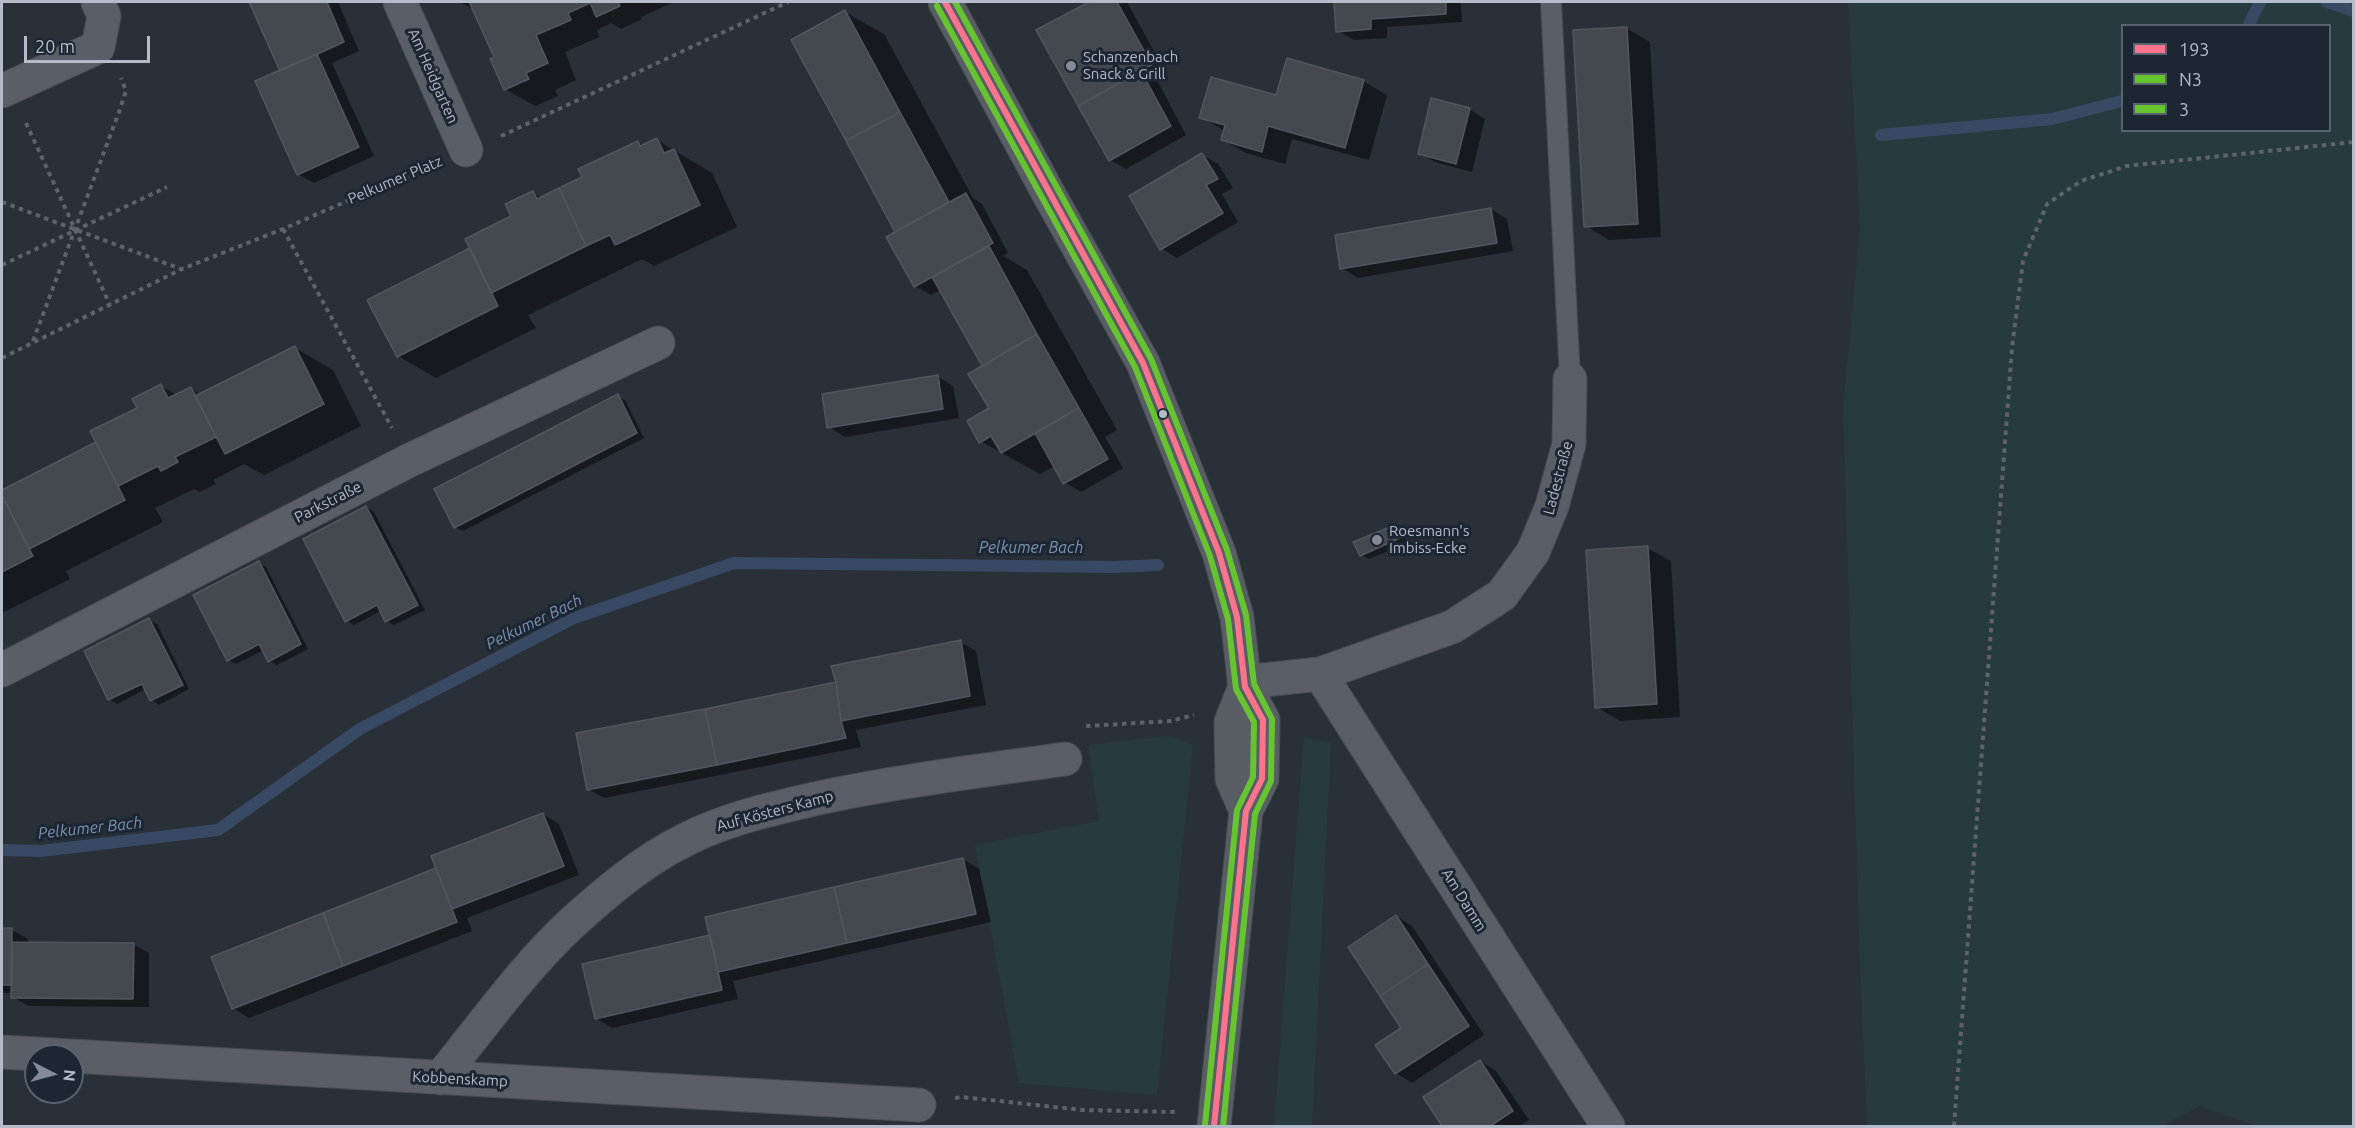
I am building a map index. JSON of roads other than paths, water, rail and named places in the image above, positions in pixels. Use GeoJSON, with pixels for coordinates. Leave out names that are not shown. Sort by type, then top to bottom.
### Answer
{"type":"FeatureCollection","features":[{"type":"Feature","properties":{"kind":"main road"},"geometry":{"type":"LineString","coordinates":[[945,2],[1040,179],[1143,363],[1225,570],[1237,617],[1244,684],[1231,722],[1232,779],[1246,811],[1215,1120]]}},
{"type":"Feature","properties":{"kind":"street"},"geometry":{"type":"LineString","coordinates":[[6,90],[98,47],[104,16],[98,2]]}},
{"type":"Feature","properties":{"kind":"street","name":"Am Heidgarten"},"geometry":{"type":"LineString","coordinates":[[400,2],[466,150]]}},
{"type":"Feature","properties":{"kind":"street","name":"Parkstraße"},"geometry":{"type":"LineString","coordinates":[[2,670],[410,460],[658,343]]}},
{"type":"Feature","properties":{"kind":"street","name":"Ladestraße"},"geometry":{"type":"LineString","coordinates":[[1244,684],[1320,674],[1452,627],[1502,595],[1533,552],[1552,506],[1569,444],[1570,379]]}},
{"type":"Feature","properties":{"kind":"street","name":"Am Damm"},"geometry":{"type":"LineString","coordinates":[[1320,674],[1608,1126]]}},
{"type":"Feature","properties":{"kind":"street","name":"Auf Kösters Kamp"},"geometry":{"type":"LineString","coordinates":[[440,1078],[537,960],[571,924],[615,887],[684,840],[722,824],[761,812],[841,794],[1065,759]]}},
{"type":"Feature","properties":{"kind":"street","name":"Kobbenskamp"},"geometry":{"type":"LineString","coordinates":[[2,1052],[919,1105]]}},
{"type":"Feature","properties":{"kind":"lane","name":"Ladestraße"},"geometry":{"type":"LineString","coordinates":[[1551,2],[1570,379]]}},
{"type":"Feature","properties":{"kind":"waterway"},"geometry":{"type":"LineString","coordinates":[[2249,24],[2260,2]]}},
{"type":"Feature","properties":{"kind":"waterway","name":"Pelkumer Bach"},"geometry":{"type":"LineString","coordinates":[[2327,2],[2354,11]]}},
{"type":"Feature","properties":{"kind":"waterway"},"geometry":{"type":"LineString","coordinates":[[1881,135],[2052,119],[2121,101]]}},
{"type":"Feature","properties":{"kind":"waterway","name":"Pelkumer Bach"},"geometry":{"type":"LineString","coordinates":[[2,850],[41,851],[218,830],[360,729],[574,618],[734,563],[1115,567],[1158,565]]}},
{"type":"Feature","properties":{"kind":"place","name":"Schanzenbach Snack & Grill"},"geometry":{"type":"Point","coordinates":[1071,66]}},
{"type":"Feature","properties":{"kind":"place","name":"Roesmann's Imbiss-Ecke"},"geometry":{"type":"Point","coordinates":[1377,540]}}]}
